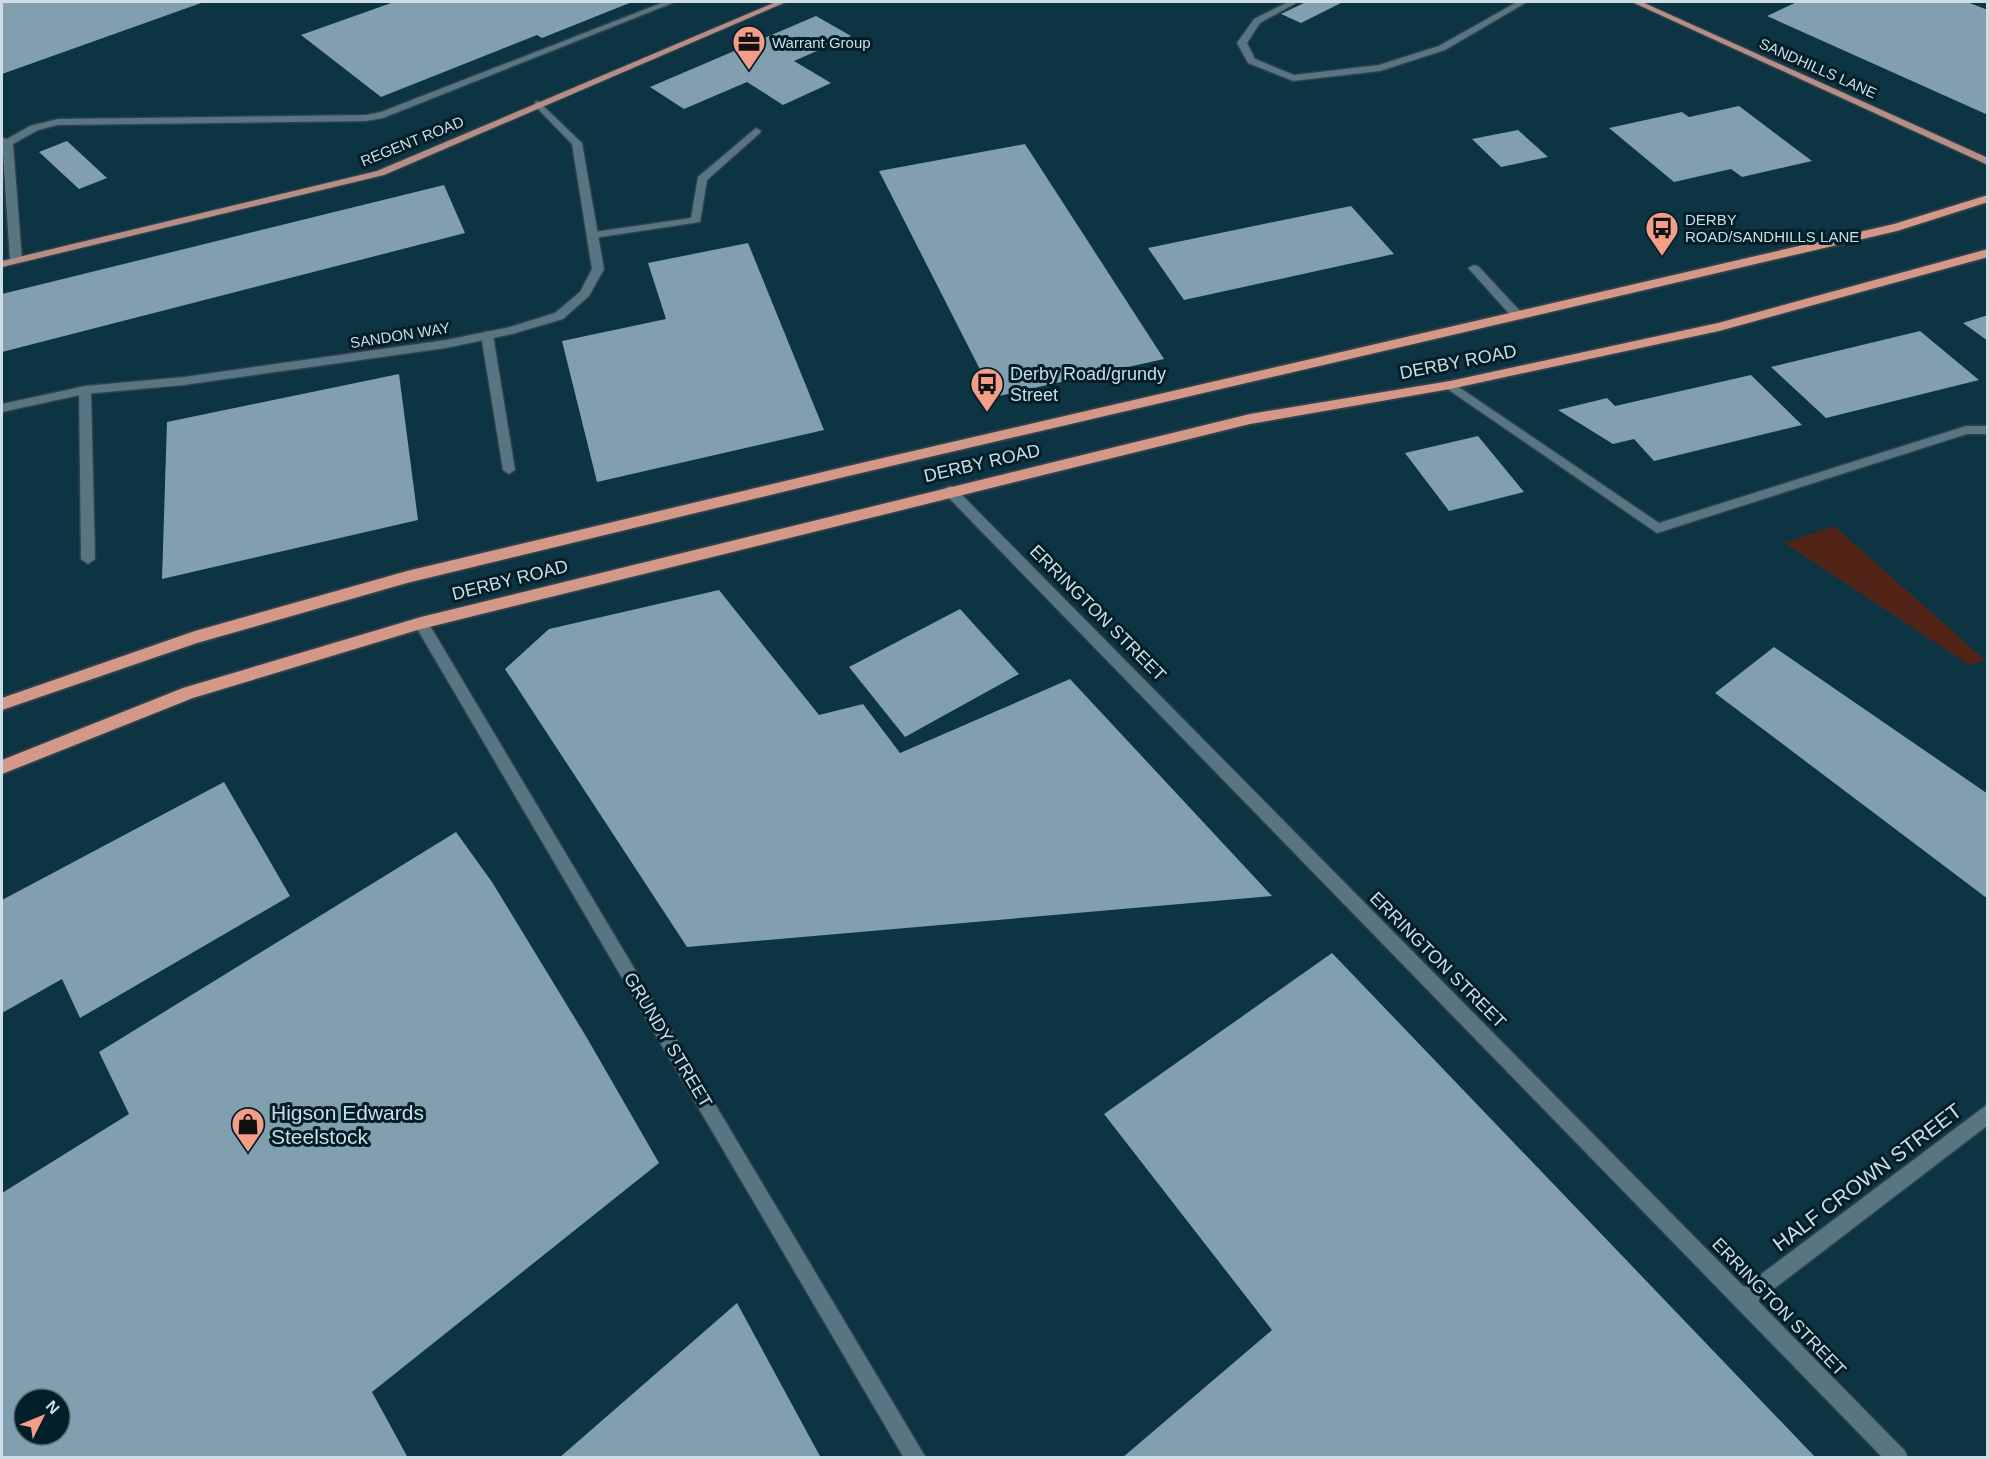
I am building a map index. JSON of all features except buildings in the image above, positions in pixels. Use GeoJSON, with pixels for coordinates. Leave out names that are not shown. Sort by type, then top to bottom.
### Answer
{"type":"FeatureCollection","features":[{"type":"Feature","properties":{"kind":"highway","name":"DERBY ROAD"},"geometry":{"type":"LineString","coordinates":[[2,704],[101,668],[195,638],[407,577],[855,469],[1897,227],[1988,198]]}},
{"type":"Feature","properties":{"kind":"highway","name":"DERBY ROAD"},"geometry":{"type":"LineString","coordinates":[[2,767],[189,693],[421,623],[1250,419],[1450,385],[1719,327],[1988,254]]}},
{"type":"Feature","properties":{"kind":"main road","name":"REGENT ROAD"},"geometry":{"type":"LineString","coordinates":[[2,264],[380,173],[782,2]]}},
{"type":"Feature","properties":{"kind":"main road","name":"SANDHILLS LANE"},"geometry":{"type":"LineString","coordinates":[[1636,2],[1988,162]]}},
{"type":"Feature","properties":{"kind":"street"},"geometry":{"type":"LineString","coordinates":[[16,260],[5,142],[34,129],[58,122],[366,118],[383,115],[671,2]]}},
{"type":"Feature","properties":{"kind":"street"},"geometry":{"type":"LineString","coordinates":[[1294,2],[1257,21],[1242,43],[1251,61],[1293,78],[1380,68],[1442,48],[1523,2]]}},
{"type":"Feature","properties":{"kind":"street","name":"SANDON WAY"},"geometry":{"type":"LineString","coordinates":[[2,408],[85,390],[184,381],[446,344],[559,316],[585,294],[598,269],[577,143],[538,104]]}},
{"type":"Feature","properties":{"kind":"street"},"geometry":{"type":"LineString","coordinates":[[594,235],[696,220],[702,179],[756,131]]}},
{"type":"Feature","properties":{"kind":"street"},"geometry":{"type":"LineString","coordinates":[[1474,268],[1517,315]]}},
{"type":"Feature","properties":{"kind":"street"},"geometry":{"type":"LineString","coordinates":[[487,335],[509,470]]}},
{"type":"Feature","properties":{"kind":"street"},"geometry":{"type":"LineString","coordinates":[[1450,385],[1657,528],[1966,430],[1988,430]]}},
{"type":"Feature","properties":{"kind":"street"},"geometry":{"type":"LineString","coordinates":[[85,390],[88,559]]}},
{"type":"Feature","properties":{"kind":"street","name":"ERRINGTON STREET"},"geometry":{"type":"LineString","coordinates":[[950,491],[1898,1458]]}},
{"type":"Feature","properties":{"kind":"street","name":"GRUNDY STREET"},"geometry":{"type":"LineString","coordinates":[[421,623],[916,1458]]}},
{"type":"Feature","properties":{"kind":"street","name":"HALF CROWN STREET"},"geometry":{"type":"LineString","coordinates":[[1744,1299],[1988,1113]]}},
{"type":"Feature","properties":{"kind":"shaded area"},"geometry":{"type":"Polygon","coordinates":[[[2,2],[1987,2],[1987,1457],[2,1458],[2,2]]]}},
{"type":"Feature","properties":{"kind":"shaded area"},"geometry":{"type":"Polygon","coordinates":[[[1834,526],[1985,660],[1969,665],[1785,543],[1834,526]]]}},
{"type":"Feature","properties":{"kind":"place","name":"Warrant Group"},"geometry":{"type":"Point","coordinates":[749,71]}},
{"type":"Feature","properties":{"kind":"place","name":"DERBY ROAD/SANDHILLS LANE"},"geometry":{"type":"Point","coordinates":[1662,257]}},
{"type":"Feature","properties":{"kind":"place","name":"Derby Road/grundy Street"},"geometry":{"type":"Point","coordinates":[987,413]}},
{"type":"Feature","properties":{"kind":"place","name":"Higson Edwards Steelstock"},"geometry":{"type":"Point","coordinates":[248,1153]}}]}
